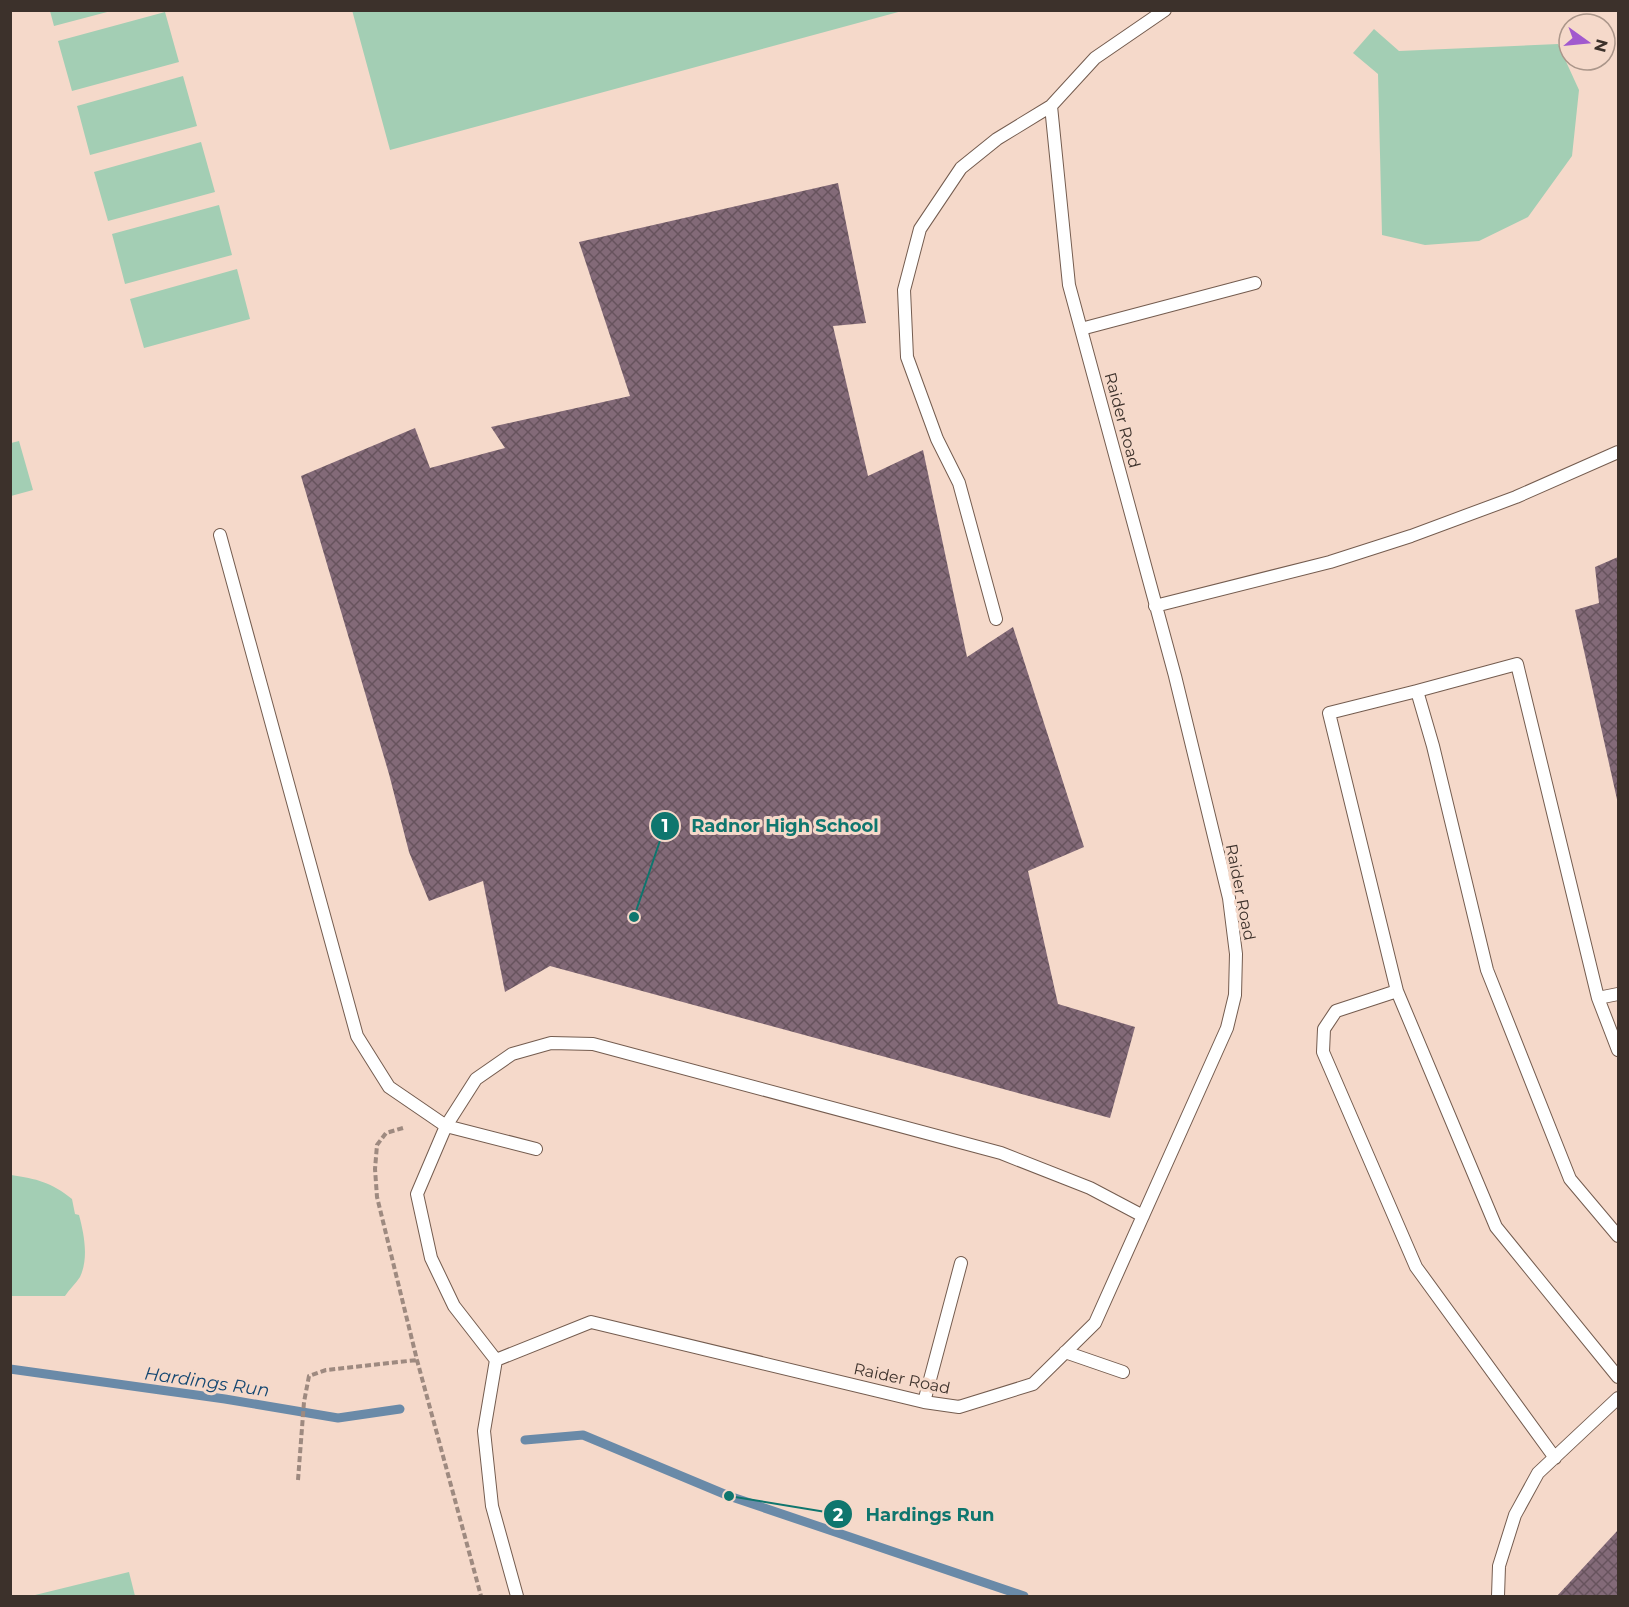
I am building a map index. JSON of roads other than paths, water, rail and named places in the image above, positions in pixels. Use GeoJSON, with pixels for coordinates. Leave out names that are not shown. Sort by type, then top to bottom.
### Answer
{"type":"FeatureCollection","features":[{"type":"Feature","properties":{"kind":"lane"},"geometry":{"type":"LineString","coordinates":[[996,619],[959,483],[937,439],[907,357],[904,290],[920,229],[961,168],[997,139],[1051,106],[1095,58],[1165,10]]}},
{"type":"Feature","properties":{"kind":"lane","name":"Raider Road"},"geometry":{"type":"LineString","coordinates":[[496,1360],[591,1322],[924,1402],[959,1407],[1033,1384],[1095,1323],[1227,1028],[1235,995],[1236,954],[1229,898],[1175,676],[1069,285],[1051,106]]}},
{"type":"Feature","properties":{"kind":"lane"},"geometry":{"type":"LineString","coordinates":[[1081,329],[1255,283]]}},
{"type":"Feature","properties":{"kind":"lane"},"geometry":{"type":"LineString","coordinates":[[1155,606],[1330,562],[1411,536],[1516,497],[1618,452]]}},
{"type":"Feature","properties":{"kind":"lane"},"geometry":{"type":"LineString","coordinates":[[220,535],[357,1036],[389,1087],[446,1126],[536,1149]]}},
{"type":"Feature","properties":{"kind":"lane"},"geometry":{"type":"LineString","coordinates":[[1618,1050],[1598,998],[1516,664],[1329,713],[1397,991],[1496,1227],[1618,1377]]}},
{"type":"Feature","properties":{"kind":"lane"},"geometry":{"type":"LineString","coordinates":[[1417,691],[1433,746],[1487,970],[1570,1179],[1618,1236]]}},
{"type":"Feature","properties":{"kind":"lane"},"geometry":{"type":"LineString","coordinates":[[1397,991],[1336,1011],[1324,1029],[1323,1052],[1416,1268],[1555,1458]]}},
{"type":"Feature","properties":{"kind":"lane"},"geometry":{"type":"LineString","coordinates":[[1598,998],[1618,994]]}},
{"type":"Feature","properties":{"kind":"lane"},"geometry":{"type":"LineString","coordinates":[[517,1596],[492,1506],[484,1431],[496,1360],[454,1306],[431,1258],[417,1194],[446,1126],[476,1079],[512,1054],[551,1043],[593,1044],[1001,1153],[1090,1188],[1143,1216]]}},
{"type":"Feature","properties":{"kind":"lane"},"geometry":{"type":"LineString","coordinates":[[924,1402],[961,1263]]}},
{"type":"Feature","properties":{"kind":"lane"},"geometry":{"type":"LineString","coordinates":[[1065,1352],[1123,1372]]}},
{"type":"Feature","properties":{"kind":"lane"},"geometry":{"type":"LineString","coordinates":[[1498,1596],[1499,1566],[1515,1515],[1538,1473],[1618,1398]]}},
{"type":"Feature","properties":{"kind":"waterway","name":"Hardings Run"},"geometry":{"type":"LineString","coordinates":[[10,1369],[225,1399],[338,1418],[400,1409]]}},
{"type":"Feature","properties":{"kind":"waterway","name":"Hardings Run"},"geometry":{"type":"LineString","coordinates":[[525,1440],[583,1435],[729,1496],[1024,1596]]}},
{"type":"Feature","properties":{"kind":"place","name":"Radnor High School"},"geometry":{"type":"Point","coordinates":[634,917]}},
{"type":"Feature","properties":{"kind":"place","name":"Hardings Run"},"geometry":{"type":"Point","coordinates":[729,1496]}}]}
